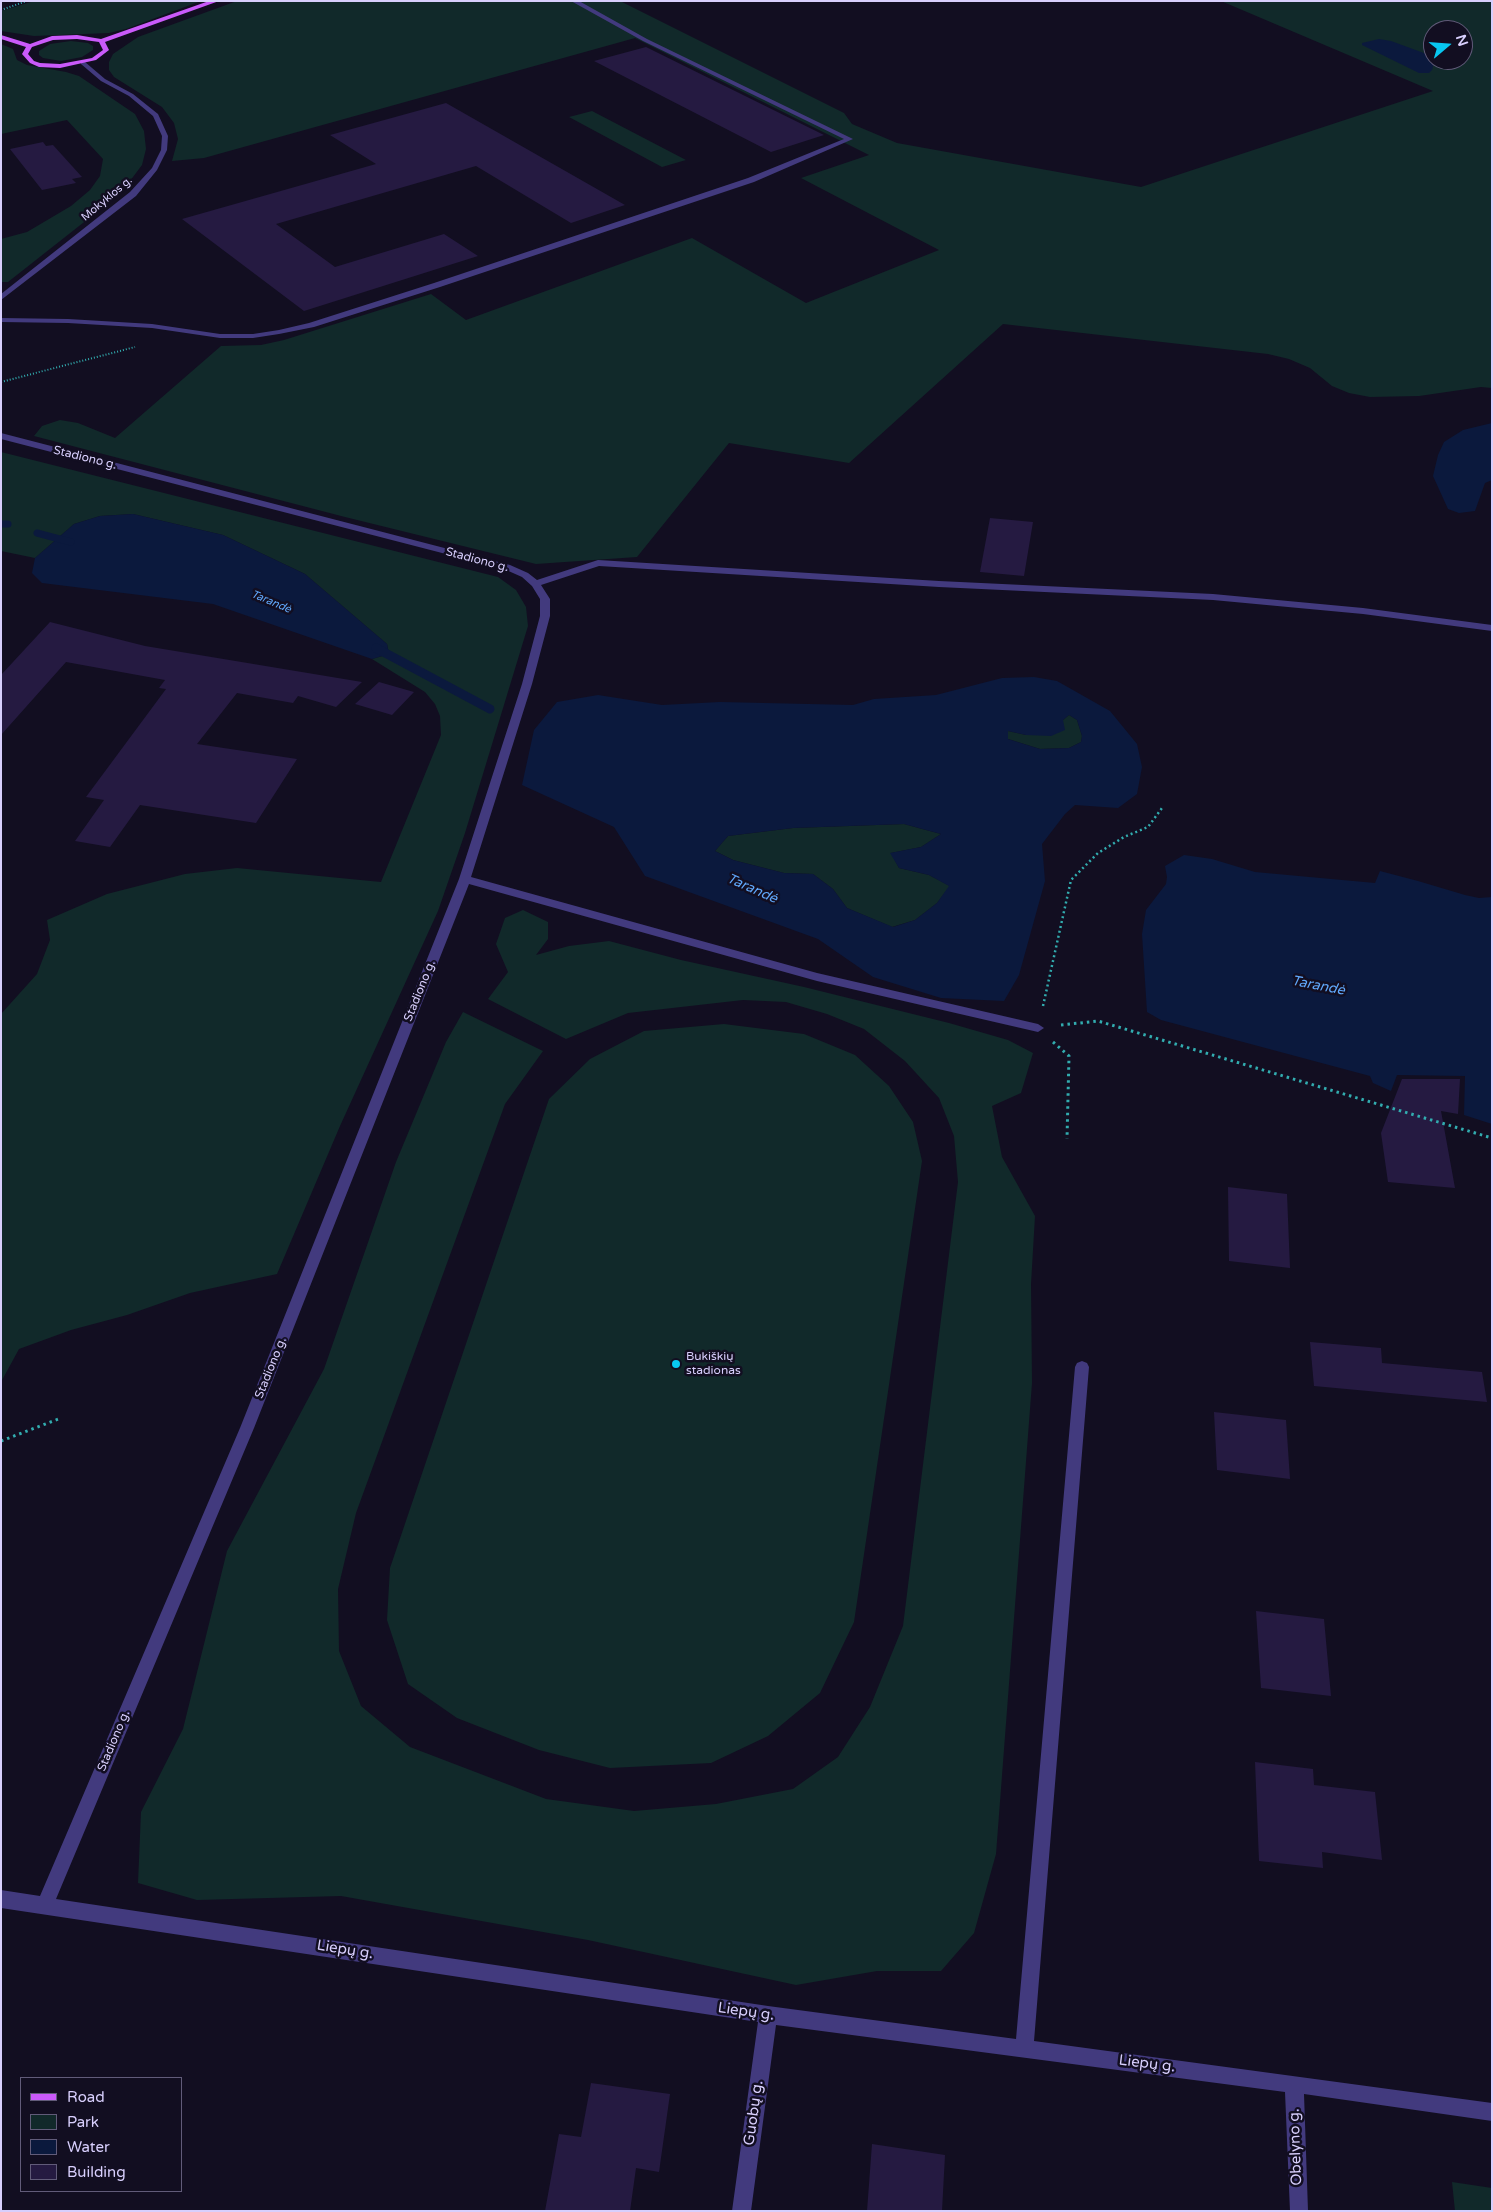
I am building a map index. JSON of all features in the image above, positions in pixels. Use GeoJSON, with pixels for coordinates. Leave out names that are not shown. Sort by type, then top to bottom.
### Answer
{"type":"FeatureCollection","features":[{"type":"Feature","properties":{"kind":"main road"},"geometry":{"type":"LineString","coordinates":[[101,41],[106,50],[94,59],[83,63],[60,66],[39,65],[32,62],[25,54],[30,46],[64,37],[90,38],[101,41],[216,1]]}},
{"type":"Feature","properties":{"kind":"main road"},"geometry":{"type":"LineString","coordinates":[[1,37],[30,46]]}},
{"type":"Feature","properties":{"kind":"street"},"geometry":{"type":"LineString","coordinates":[[1,320],[68,321],[152,326],[220,336],[253,336],[279,332],[311,325],[437,286],[751,180],[850,139],[645,40],[574,1]]}},
{"type":"Feature","properties":{"kind":"street","name":"Mokyklos g."},"geometry":{"type":"LineString","coordinates":[[1,298],[133,194],[155,169],[164,150],[165,136],[156,115],[131,95],[104,80],[83,63]]}},
{"type":"Feature","properties":{"kind":"street","name":"Stadiono g."},"geometry":{"type":"LineString","coordinates":[[1,436],[507,567],[525,575],[536,584],[545,599],[545,616],[527,684],[465,879],[247,1428],[45,1904]]}},
{"type":"Feature","properties":{"kind":"street"},"geometry":{"type":"LineString","coordinates":[[536,584],[598,563],[958,585],[1214,597],[1354,610],[1492,628]]}},
{"type":"Feature","properties":{"kind":"street"},"geometry":{"type":"LineString","coordinates":[[465,879],[817,977],[1038,1028]]}},
{"type":"Feature","properties":{"kind":"street"},"geometry":{"type":"LineString","coordinates":[[1024,2048],[1082,1367]]}},
{"type":"Feature","properties":{"kind":"street","name":"Liepų g."},"geometry":{"type":"LineString","coordinates":[[1,1899],[45,1904],[768,2015],[1492,2112]]}},
{"type":"Feature","properties":{"kind":"street","name":"Guobų g."},"geometry":{"type":"LineString","coordinates":[[741,2211],[768,2015]]}},
{"type":"Feature","properties":{"kind":"street","name":"Obelyno g."},"geometry":{"type":"LineString","coordinates":[[1294,2084],[1299,2211]]}},
{"type":"Feature","properties":{"kind":"path"},"geometry":{"type":"LineString","coordinates":[[2,10],[27,1]]}},
{"type":"Feature","properties":{"kind":"path"},"geometry":{"type":"LineString","coordinates":[[1,382],[144,345]]}},
{"type":"Feature","properties":{"kind":"path"},"geometry":{"type":"LineString","coordinates":[[1038,1028],[1071,880],[1098,853],[1124,837],[1148,827],[1162,808]]}},
{"type":"Feature","properties":{"kind":"path"},"geometry":{"type":"LineString","coordinates":[[1038,1028],[1098,1021],[1492,1138]]}},
{"type":"Feature","properties":{"kind":"path"},"geometry":{"type":"LineString","coordinates":[[1038,1028],[1069,1056],[1067,1139]]}},
{"type":"Feature","properties":{"kind":"path"},"geometry":{"type":"LineString","coordinates":[[1,1441],[61,1418]]}},
{"type":"Feature","properties":{"kind":"green space"},"geometry":{"type":"Polygon","coordinates":[[[34,1],[201,1],[126,29],[109,33],[34,36],[1,31],[1,11],[34,1]]]}},
{"type":"Feature","properties":{"kind":"green space"},"geometry":{"type":"Polygon","coordinates":[[[237,1],[620,1],[844,113],[852,124],[897,143],[1141,187],[1433,91],[1221,1],[1492,1],[1492,388],[1481,387],[1419,396],[1370,397],[1349,393],[1332,386],[1310,368],[1289,359],[1268,354],[1003,324],[849,463],[729,443],[637,557],[536,564],[345,517],[34,436],[42,426],[60,420],[78,423],[115,438],[221,346],[261,345],[284,340],[431,294],[466,320],[692,238],[806,303],[939,250],[801,178],[869,155],[635,38],[204,158],[172,161],[178,139],[174,123],[162,107],[114,77],[109,70],[109,62],[113,54],[138,37],[237,1]]]}},
{"type":"Feature","properties":{"kind":"green space"},"geometry":{"type":"Polygon","coordinates":[[[71,41],[88,43],[93,46],[93,50],[82,57],[61,61],[43,58],[39,55],[39,51],[50,44],[71,41]]]}},
{"type":"Feature","properties":{"kind":"green space"},"geometry":{"type":"Polygon","coordinates":[[[1,44],[13,49],[17,60],[27,65],[79,76],[135,114],[144,131],[146,149],[142,165],[127,185],[107,204],[8,282],[1,282],[1,239],[27,232],[71,206],[90,190],[100,176],[103,159],[67,120],[1,134],[1,44]]]}},
{"type":"Feature","properties":{"kind":"green space"},"geometry":{"type":"Polygon","coordinates":[[[592,111],[686,160],[662,167],[569,117],[592,111]]]}},
{"type":"Feature","properties":{"kind":"green space"},"geometry":{"type":"Polygon","coordinates":[[[1,452],[498,577],[516,590],[526,607],[528,626],[465,833],[438,911],[340,1126],[277,1274],[190,1293],[127,1315],[71,1330],[19,1349],[1,1382],[1,1014],[37,974],[50,940],[47,920],[107,894],[185,874],[237,868],[381,882],[441,735],[440,716],[435,704],[425,692],[372,659],[389,654],[387,644],[305,574],[223,535],[133,514],[100,516],[74,524],[35,558],[1,551],[1,452]]]}},
{"type":"Feature","properties":{"kind":"green space"},"geometry":{"type":"Polygon","coordinates":[[[1069,715],[1077,720],[1082,736],[1081,742],[1069,748],[1040,749],[1008,739],[1008,731],[1026,735],[1063,720],[1069,715]]]}},
{"type":"Feature","properties":{"kind":"green space"},"geometry":{"type":"Polygon","coordinates":[[[904,824],[941,834],[921,847],[891,853],[899,868],[929,875],[950,886],[937,903],[915,920],[892,927],[847,908],[833,889],[813,874],[784,873],[733,860],[715,851],[728,836],[793,828],[904,824]]]}},
{"type":"Feature","properties":{"kind":"green space"},"geometry":{"type":"Polygon","coordinates":[[[523,910],[548,922],[548,939],[536,955],[569,946],[609,941],[681,960],[804,987],[949,1023],[1008,1040],[1033,1053],[1021,1093],[992,1106],[1002,1157],[1035,1216],[1031,1284],[1032,1383],[996,1854],[974,1933],[941,1971],[877,1971],[796,1985],[588,1940],[341,1896],[197,1900],[138,1883],[141,1812],[183,1729],[227,1551],[324,1369],[396,1162],[446,1042],[463,1012],[543,1051],[505,1104],[356,1513],[338,1589],[339,1651],[361,1706],[410,1747],[546,1799],[634,1811],[716,1804],[793,1789],[838,1757],[870,1707],[903,1626],[958,1182],[954,1136],[939,1098],[905,1061],[864,1029],[827,1014],[786,1002],[743,1000],[628,1013],[566,1039],[488,999],[508,972],[496,944],[505,918],[523,910]]]}},
{"type":"Feature","properties":{"kind":"green space","name":"Bukiškių stadionas"},"geometry":{"type":"Polygon","coordinates":[[[724,1024],[804,1034],[855,1055],[889,1086],[913,1122],[922,1161],[854,1622],[820,1693],[768,1736],[711,1763],[610,1768],[539,1750],[457,1718],[408,1684],[387,1620],[390,1568],[549,1099],[590,1059],[644,1031],[724,1024]]]}},
{"type":"Feature","properties":{"kind":"green space"},"geometry":{"type":"Polygon","coordinates":[[[1452,2182],[1492,2188],[1492,2211],[1455,2211],[1452,2182]]]}},
{"type":"Feature","properties":{"kind":"water"},"geometry":{"type":"Polygon","coordinates":[[[1379,39],[1391,41],[1423,53],[1423,70],[1432,70],[1429,73],[1419,73],[1362,45],[1362,43],[1379,39]]]}},
{"type":"Feature","properties":{"kind":"water"},"geometry":{"type":"Polygon","coordinates":[[[1492,423],[1492,480],[1485,483],[1475,511],[1459,513],[1448,509],[1433,476],[1438,455],[1444,442],[1463,430],[1492,423]]]}},
{"type":"Feature","properties":{"kind":"water"},"geometry":{"type":"Polygon","coordinates":[[[133,514],[223,535],[305,574],[387,644],[389,654],[372,659],[213,604],[42,583],[32,573],[35,558],[74,524],[100,516],[133,514]]]}},
{"type":"Feature","properties":{"kind":"water"},"geometry":{"type":"Polygon","coordinates":[[[1034,677],[1057,681],[1110,711],[1137,744],[1142,767],[1137,794],[1118,808],[1075,805],[1065,814],[1042,844],[1045,881],[1019,975],[1004,1001],[941,998],[873,977],[818,939],[645,876],[614,827],[522,785],[534,730],[557,702],[598,695],[662,705],[720,702],[853,705],[874,699],[936,695],[1002,678],[1034,677]],[[1069,715],[1063,720],[1065,730],[1051,736],[1026,735],[1008,731],[1008,739],[1040,749],[1069,748],[1081,742],[1082,736],[1077,720],[1069,715]],[[904,824],[793,828],[728,836],[715,851],[733,860],[784,873],[813,874],[833,889],[847,908],[893,927],[915,920],[937,903],[949,886],[929,875],[899,868],[890,853],[921,847],[941,834],[904,824]]]}},
{"type":"Feature","properties":{"kind":"water"},"geometry":{"type":"Polygon","coordinates":[[[1184,855],[1212,859],[1255,872],[1375,883],[1380,871],[1465,895],[1479,898],[1492,897],[1492,1124],[1464,1115],[1465,1076],[1397,1075],[1391,1091],[1373,1083],[1370,1076],[1161,1020],[1147,1012],[1142,934],[1146,910],[1166,884],[1165,866],[1184,855]]]}},
{"type":"Feature","properties":{"kind":"building"},"geometry":{"type":"Polygon","coordinates":[[[646,47],[824,135],[771,152],[594,61],[646,47]]]}},
{"type":"Feature","properties":{"kind":"building"},"geometry":{"type":"Polygon","coordinates":[[[446,103],[625,205],[571,223],[476,166],[276,224],[335,267],[444,234],[478,256],[304,311],[182,219],[376,164],[330,135],[446,103]]]}},
{"type":"Feature","properties":{"kind":"building"},"geometry":{"type":"Polygon","coordinates":[[[43,142],[46,146],[53,145],[82,177],[72,179],[76,183],[42,190],[10,149],[43,142]]]}},
{"type":"Feature","properties":{"kind":"building"},"geometry":{"type":"Polygon","coordinates":[[[990,518],[1033,522],[1024,576],[980,572],[990,518]]]}},
{"type":"Feature","properties":{"kind":"building"},"geometry":{"type":"Polygon","coordinates":[[[50,622],[145,646],[362,682],[336,707],[298,696],[293,703],[237,693],[197,744],[297,759],[256,823],[140,805],[110,847],[75,841],[104,800],[86,797],[166,689],[159,688],[165,680],[66,662],[1,735],[1,675],[50,622]]]}},
{"type":"Feature","properties":{"kind":"building"},"geometry":{"type":"Polygon","coordinates":[[[379,682],[414,692],[392,715],[355,704],[379,682]]]}},
{"type":"Feature","properties":{"kind":"building"},"geometry":{"type":"Polygon","coordinates":[[[1402,1079],[1460,1079],[1458,1114],[1441,1111],[1455,1188],[1388,1182],[1381,1133],[1402,1079]]]}},
{"type":"Feature","properties":{"kind":"building"},"geometry":{"type":"Polygon","coordinates":[[[1228,1187],[1287,1194],[1290,1268],[1229,1261],[1228,1187]]]}},
{"type":"Feature","properties":{"kind":"building"},"geometry":{"type":"Polygon","coordinates":[[[1310,1342],[1381,1348],[1382,1363],[1482,1372],[1487,1402],[1314,1386],[1310,1342]]]}},
{"type":"Feature","properties":{"kind":"building"},"geometry":{"type":"Polygon","coordinates":[[[1214,1412],[1286,1420],[1290,1479],[1217,1470],[1214,1412]]]}},
{"type":"Feature","properties":{"kind":"building"},"geometry":{"type":"Polygon","coordinates":[[[1256,1611],[1324,1619],[1331,1696],[1261,1688],[1256,1611]]]}},
{"type":"Feature","properties":{"kind":"building"},"geometry":{"type":"Polygon","coordinates":[[[1255,1762],[1313,1769],[1314,1785],[1375,1792],[1382,1860],[1322,1852],[1323,1868],[1259,1861],[1255,1762]]]}},
{"type":"Feature","properties":{"kind":"building"},"geometry":{"type":"Polygon","coordinates":[[[591,2083],[670,2094],[659,2172],[636,2168],[630,2211],[545,2211],[559,2134],[581,2137],[591,2083]]]}},
{"type":"Feature","properties":{"kind":"building"},"geometry":{"type":"Polygon","coordinates":[[[872,2144],[945,2155],[942,2211],[867,2211],[872,2144]]]}},
{"type":"Feature","properties":{"kind":"waterway","name":"Tarandė"},"geometry":{"type":"LineString","coordinates":[[1,524],[8,524]]}},
{"type":"Feature","properties":{"kind":"waterway","name":"Tarandė"},"geometry":{"type":"LineString","coordinates":[[37,533],[71,542]]}},
{"type":"Feature","properties":{"kind":"waterway","name":"Tarandė"},"geometry":{"type":"LineString","coordinates":[[376,648],[490,709]]}},
{"type":"Feature","properties":{"kind":"place","name":"Bukiškių stadionas"},"geometry":{"type":"Point","coordinates":[676,1364]}}]}
